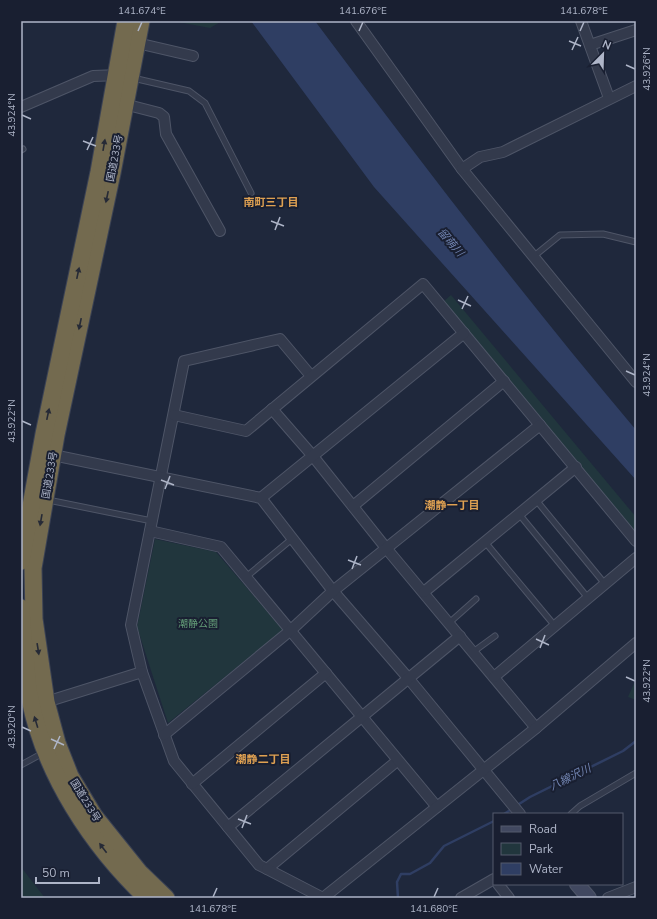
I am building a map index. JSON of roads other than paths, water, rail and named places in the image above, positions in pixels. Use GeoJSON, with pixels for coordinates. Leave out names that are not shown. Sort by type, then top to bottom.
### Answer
{"type":"FeatureCollection","features":[{"type":"Feature","properties":{"kind":"highway","name":"国道233号"},"geometry":{"type":"LineString","coordinates":[[21,561],[124,104],[123,76],[126,21]]}},
{"type":"Feature","properties":{"kind":"highway","name":"国道233号"},"geometry":{"type":"LineString","coordinates":[[142,21],[137,43],[123,76],[99,172],[46,454],[45,499],[26,620],[25,700],[59,780],[85,824],[127,879],[147,898]]}},
{"type":"Feature","properties":{"kind":"highway","name":"国道233号"},"geometry":{"type":"LineString","coordinates":[[21,608],[26,620],[57,743],[70,776],[94,816],[139,872],[166,898]]}},
{"type":"Feature","properties":{"kind":"street"},"geometry":{"type":"LineString","coordinates":[[356,21],[439,140],[532,257],[636,382]]}},
{"type":"Feature","properties":{"kind":"street"},"geometry":{"type":"LineString","coordinates":[[581,21],[609,98]]}},
{"type":"Feature","properties":{"kind":"street"},"geometry":{"type":"LineString","coordinates":[[590,45],[636,30]]}},
{"type":"Feature","properties":{"kind":"street"},"geometry":{"type":"LineString","coordinates":[[137,43],[193,56]]}},
{"type":"Feature","properties":{"kind":"street"},"geometry":{"type":"LineString","coordinates":[[21,107],[93,76],[123,76]]}},
{"type":"Feature","properties":{"kind":"street"},"geometry":{"type":"LineString","coordinates":[[462,169],[480,157],[503,152],[609,98],[636,86]]}},
{"type":"Feature","properties":{"kind":"street"},"geometry":{"type":"LineString","coordinates":[[124,104],[159,113],[164,117],[166,134],[220,231]]}},
{"type":"Feature","properties":{"kind":"street"},"geometry":{"type":"LineString","coordinates":[[174,414],[246,431],[423,284],[636,541]]}},
{"type":"Feature","properties":{"kind":"street"},"geometry":{"type":"LineString","coordinates":[[261,498],[312,455],[464,333]]}},
{"type":"Feature","properties":{"kind":"street"},"geometry":{"type":"LineString","coordinates":[[311,376],[280,339],[184,361],[131,625],[142,672],[174,761],[259,865],[323,898],[536,728],[636,643]]}},
{"type":"Feature","properties":{"kind":"street"},"geometry":{"type":"LineString","coordinates":[[353,506],[504,381]]}},
{"type":"Feature","properties":{"kind":"street"},"geometry":{"type":"LineString","coordinates":[[272,409],[312,455],[386,548],[536,728]]}},
{"type":"Feature","properties":{"kind":"street"},"geometry":{"type":"LineString","coordinates":[[164,736],[291,630],[333,591],[540,425]]}},
{"type":"Feature","properties":{"kind":"street"},"geometry":{"type":"LineString","coordinates":[[46,454],[261,498],[333,591],[409,679],[519,813]]}},
{"type":"Feature","properties":{"kind":"street"},"geometry":{"type":"LineString","coordinates":[[424,592],[576,467]]}},
{"type":"Feature","properties":{"kind":"street"},"geometry":{"type":"LineString","coordinates":[[150,531],[221,547],[362,716],[397,761],[437,807]]}},
{"type":"Feature","properties":{"kind":"street"},"geometry":{"type":"LineString","coordinates":[[494,677],[636,558]]}},
{"type":"Feature","properties":{"kind":"street"},"geometry":{"type":"LineString","coordinates":[[228,827],[460,636]]}},
{"type":"Feature","properties":{"kind":"street"},"geometry":{"type":"LineString","coordinates":[[25,700],[46,702],[142,672]]}},
{"type":"Feature","properties":{"kind":"street"},"geometry":{"type":"LineString","coordinates":[[192,784],[326,673]]}},
{"type":"Feature","properties":{"kind":"street"},"geometry":{"type":"LineString","coordinates":[[267,869],[397,761]]}},
{"type":"Feature","properties":{"kind":"street"},"geometry":{"type":"LineString","coordinates":[[461,898],[493,880]]}},
{"type":"Feature","properties":{"kind":"street"},"geometry":{"type":"LineString","coordinates":[[499,885],[510,898]]}},
{"type":"Feature","properties":{"kind":"street"},"geometry":{"type":"LineString","coordinates":[[578,885],[589,898]]}},
{"type":"Feature","properties":{"kind":"street"},"geometry":{"type":"LineString","coordinates":[[608,898],[636,887]]}},
{"type":"Feature","properties":{"kind":"lane"},"geometry":{"type":"LineString","coordinates":[[123,76],[189,91],[205,103],[251,193]]}},
{"type":"Feature","properties":{"kind":"lane"},"geometry":{"type":"LineString","coordinates":[[532,257],[560,235],[603,234],[636,242]]}},
{"type":"Feature","properties":{"kind":"lane"},"geometry":{"type":"LineString","coordinates":[[45,499],[152,521]]}},
{"type":"Feature","properties":{"kind":"lane"},"geometry":{"type":"LineString","coordinates":[[536,500],[605,584]]}},
{"type":"Feature","properties":{"kind":"lane"},"geometry":{"type":"LineString","coordinates":[[519,514],[588,598]]}},
{"type":"Feature","properties":{"kind":"lane"},"geometry":{"type":"LineString","coordinates":[[246,577],[293,538]]}},
{"type":"Feature","properties":{"kind":"lane"},"geometry":{"type":"LineString","coordinates":[[485,542],[555,626]]}},
{"type":"Feature","properties":{"kind":"lane"},"geometry":{"type":"LineString","coordinates":[[449,623],[476,599]]}},
{"type":"Feature","properties":{"kind":"lane"},"geometry":{"type":"LineString","coordinates":[[473,652],[495,636]]}},
{"type":"Feature","properties":{"kind":"lane"},"geometry":{"type":"LineString","coordinates":[[21,765],[46,751]]}},
{"type":"Feature","properties":{"kind":"lane"},"geometry":{"type":"LineString","coordinates":[[572,813],[580,806],[636,773]]}},
{"type":"Feature","properties":{"kind":"water","name":"留萌川"},"geometry":{"type":"Polygon","coordinates":[[[251,21],[315,21],[472,228],[553,330],[636,430],[636,480],[374,187],[251,21]]]}},
{"type":"Feature","properties":{"kind":"waterway","name":"八線沢川"},"geometry":{"type":"LineString","coordinates":[[516,806],[530,797],[623,751],[636,741]]}},
{"type":"Feature","properties":{"kind":"waterway","name":"八線沢川"},"geometry":{"type":"LineString","coordinates":[[506,813],[512,809]]}},
{"type":"Feature","properties":{"kind":"waterway","name":"八線沢川"},"geometry":{"type":"LineString","coordinates":[[398,898],[397,882],[401,874],[410,874],[430,863],[444,846],[493,822]]}},
{"type":"Feature","properties":{"kind":"district","name":"南町三丁目"},"geometry":{"type":"Point","coordinates":[271,202]}},
{"type":"Feature","properties":{"kind":"district","name":"潮静一丁目"},"geometry":{"type":"Point","coordinates":[452,505]}},
{"type":"Feature","properties":{"kind":"district","name":"潮静二丁目"},"geometry":{"type":"Point","coordinates":[263,759]}},
{"type":"Feature","properties":{"kind":"park label","name":"潮静公園"},"geometry":{"type":"Point","coordinates":[198,623]}}]}
